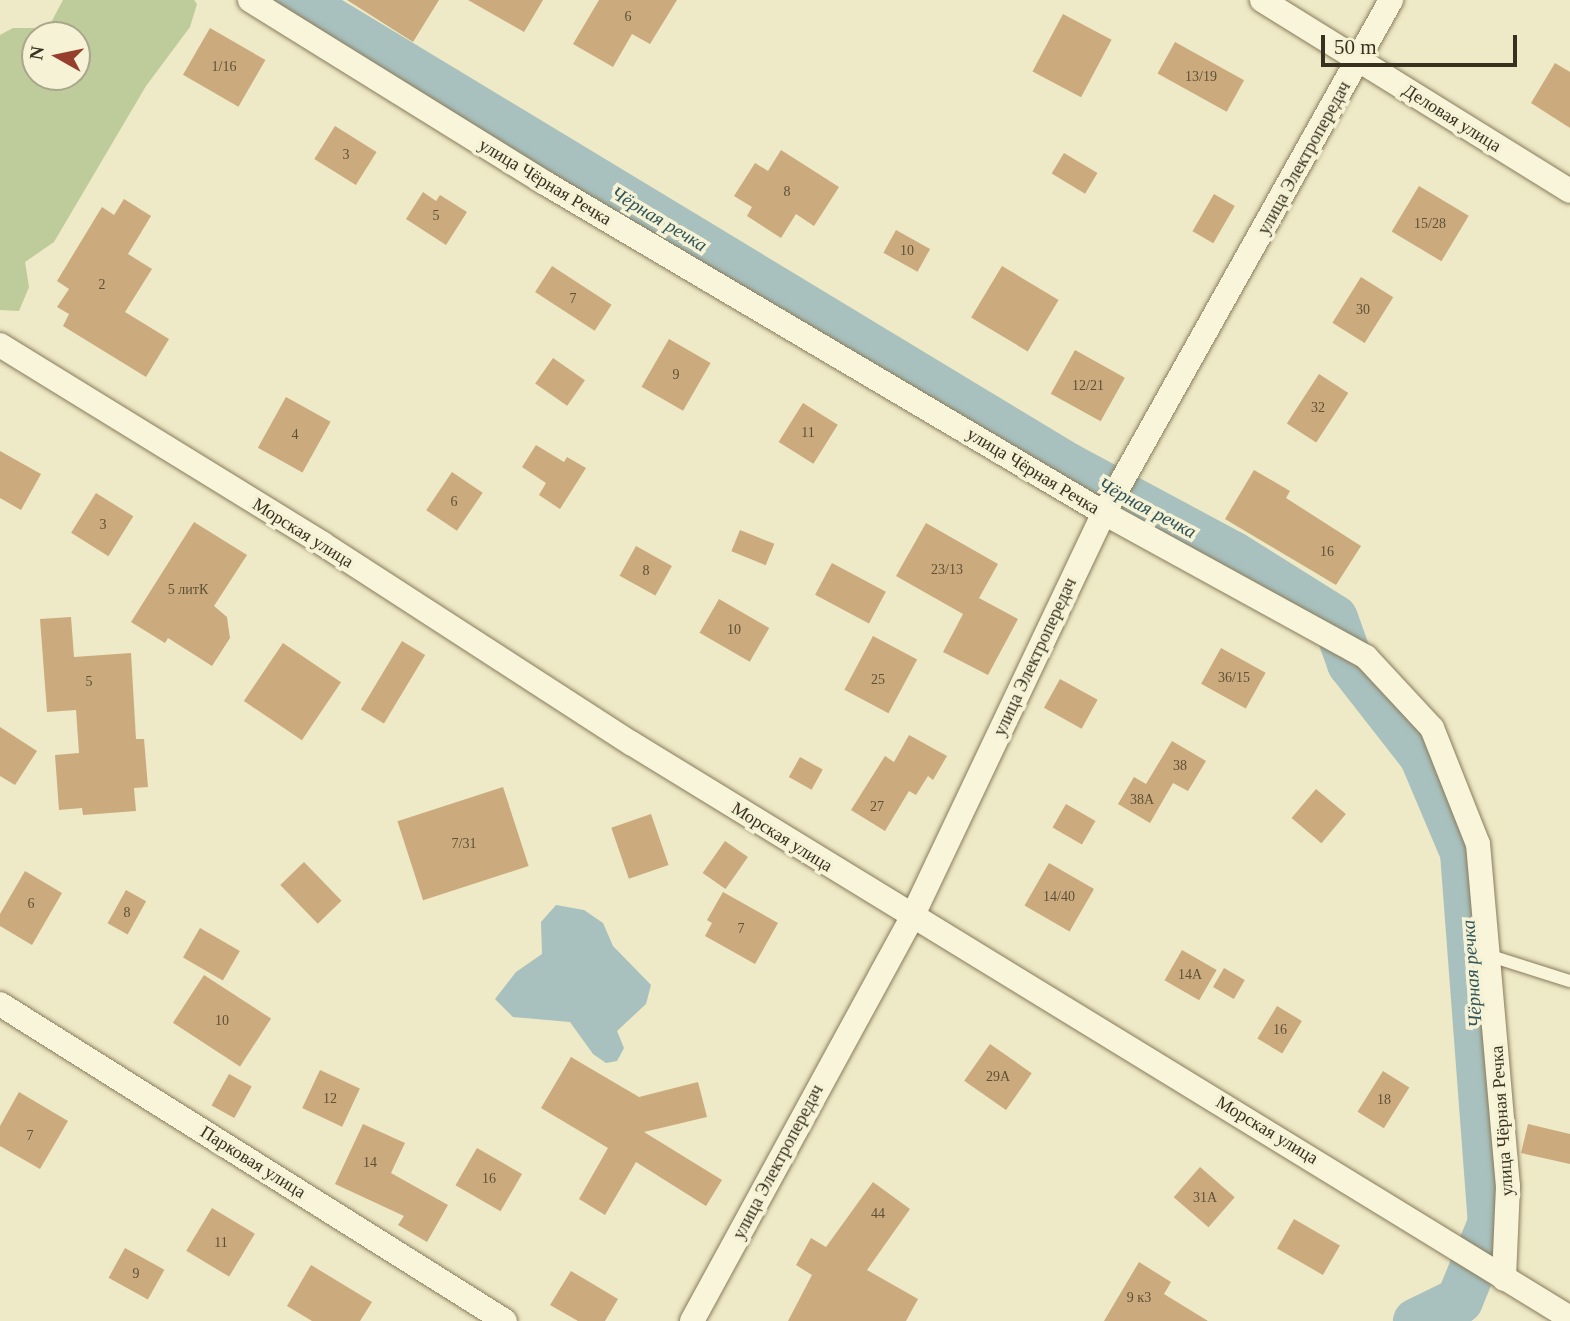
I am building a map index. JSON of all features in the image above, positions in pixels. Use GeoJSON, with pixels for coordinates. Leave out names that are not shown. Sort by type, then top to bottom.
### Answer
{"type":"FeatureCollection","features":[{"type":"Feature","properties":{"kind":"street","name":"улица Чёрная Речка"},"geometry":{"type":"LineString","coordinates":[[250,0],[545,183],[1104,513],[1320,629],[1366,657],[1432,728],[1478,844],[1491,956],[1508,1186],[1500,1276]]}},
{"type":"Feature","properties":{"kind":"street","name":"Деловая улица"},"geometry":{"type":"LineString","coordinates":[[1262,0],[1570,191]]}},
{"type":"Feature","properties":{"kind":"street","name":"улица Электропередач"},"geometry":{"type":"LineString","coordinates":[[692,1321],[912,917],[1104,513],[1391,0]]}},
{"type":"Feature","properties":{"kind":"street","name":"Морская улица"},"geometry":{"type":"LineString","coordinates":[[0,345],[912,917],[1375,1195],[1452,1247],[1570,1318]]}},
{"type":"Feature","properties":{"kind":"street","name":"Парковая улица"},"geometry":{"type":"LineString","coordinates":[[0,1004],[505,1321]]}},
{"type":"Feature","properties":{"kind":"lane"},"geometry":{"type":"LineString","coordinates":[[1491,956],[1570,981]]}},
{"type":"Feature","properties":{"kind":"green space"},"geometry":{"type":"Polygon","coordinates":[[[63,0],[194,0],[197,4],[190,27],[146,86],[54,242],[25,262],[29,287],[19,311],[0,310],[0,35],[13,28],[21,28],[21,91],[91,91],[91,21],[52,21],[63,0]]]}},
{"type":"Feature","properties":{"kind":"water"},"geometry":{"type":"Polygon","coordinates":[[[556,905],[584,910],[603,923],[613,946],[651,985],[646,1004],[617,1031],[624,1048],[617,1061],[606,1063],[593,1054],[570,1022],[513,1017],[495,999],[516,972],[542,954],[541,922],[556,905]]]}},
{"type":"Feature","properties":{"kind":"building"},"geometry":{"type":"Polygon","coordinates":[[[347,0],[439,0],[413,42],[347,0]]]}},
{"type":"Feature","properties":{"kind":"building"},"geometry":{"type":"Polygon","coordinates":[[[468,0],[543,0],[524,32],[468,0]]]}},
{"type":"Feature","properties":{"kind":"building"},"geometry":{"type":"Polygon","coordinates":[[[599,0],[677,0],[650,44],[632,34],[613,67],[573,44],[599,0]]]}},
{"type":"Feature","properties":{"kind":"building"},"geometry":{"type":"Polygon","coordinates":[[[1063,14],[1112,40],[1081,97],[1032,71],[1063,14]]]}},
{"type":"Feature","properties":{"kind":"building"},"geometry":{"type":"Polygon","coordinates":[[[210,28],[265,60],[238,107],[183,75],[210,28]]]}},
{"type":"Feature","properties":{"kind":"building"},"geometry":{"type":"Polygon","coordinates":[[[1175,42],[1244,80],[1227,112],[1158,73],[1175,42]]]}},
{"type":"Feature","properties":{"kind":"building"},"geometry":{"type":"Polygon","coordinates":[[[1555,63],[1570,72],[1570,128],[1531,103],[1555,63]]]}},
{"type":"Feature","properties":{"kind":"building"},"geometry":{"type":"Polygon","coordinates":[[[335,126],[377,152],[356,185],[314,159],[335,126]]]}},
{"type":"Feature","properties":{"kind":"building"},"geometry":{"type":"Polygon","coordinates":[[[781,150],[839,187],[814,226],[796,214],[781,238],[747,216],[752,207],[734,196],[755,163],[768,171],[781,150]]]}},
{"type":"Feature","properties":{"kind":"building"},"geometry":{"type":"Polygon","coordinates":[[[1064,153],[1097,173],[1085,194],[1052,174],[1064,153]]]}},
{"type":"Feature","properties":{"kind":"building"},"geometry":{"type":"Polygon","coordinates":[[[1419,186],[1469,216],[1441,261],[1392,231],[1419,186]]]}},
{"type":"Feature","properties":{"kind":"building"},"geometry":{"type":"Polygon","coordinates":[[[423,192],[436,201],[440,195],[467,212],[446,245],[406,219],[423,192]]]}},
{"type":"Feature","properties":{"kind":"building"},"geometry":{"type":"Polygon","coordinates":[[[1214,194],[1235,206],[1213,243],[1192,231],[1214,194]]]}},
{"type":"Feature","properties":{"kind":"building"},"geometry":{"type":"Polygon","coordinates":[[[124,199],[151,216],[128,254],[152,269],[125,312],[169,339],[146,377],[63,326],[69,314],[57,307],[69,289],[57,281],[102,207],[114,215],[124,199]]]}},
{"type":"Feature","properties":{"kind":"building"},"geometry":{"type":"Polygon","coordinates":[[[896,230],[930,249],[918,272],[883,253],[896,230]]]}},
{"type":"Feature","properties":{"kind":"building"},"geometry":{"type":"Polygon","coordinates":[[[552,266],[612,305],[595,331],[535,292],[552,266]]]}},
{"type":"Feature","properties":{"kind":"building"},"geometry":{"type":"Polygon","coordinates":[[[1002,266],[1059,300],[1028,351],[971,317],[1002,266]]]}},
{"type":"Feature","properties":{"kind":"building"},"geometry":{"type":"Polygon","coordinates":[[[1361,277],[1393,297],[1365,343],[1332,323],[1361,277]]]}},
{"type":"Feature","properties":{"kind":"building"},"geometry":{"type":"Polygon","coordinates":[[[669,339],[711,363],[683,411],[642,387],[669,339]]]}},
{"type":"Feature","properties":{"kind":"building"},"geometry":{"type":"Polygon","coordinates":[[[1075,350],[1125,378],[1101,421],[1051,394],[1075,350]]]}},
{"type":"Feature","properties":{"kind":"building"},"geometry":{"type":"Polygon","coordinates":[[[553,358],[585,380],[567,406],[535,383],[553,358]]]}},
{"type":"Feature","properties":{"kind":"building"},"geometry":{"type":"Polygon","coordinates":[[[1319,374],[1348,393],[1316,443],[1287,423],[1319,374]]]}},
{"type":"Feature","properties":{"kind":"building"},"geometry":{"type":"Polygon","coordinates":[[[286,397],[331,422],[302,472],[258,448],[286,397]]]}},
{"type":"Feature","properties":{"kind":"building"},"geometry":{"type":"Polygon","coordinates":[[[803,403],[838,425],[813,464],[779,442],[803,403]]]}},
{"type":"Feature","properties":{"kind":"building"},"geometry":{"type":"Polygon","coordinates":[[[536,445],[564,462],[567,457],[586,468],[560,509],[539,495],[546,483],[522,467],[536,445]]]}},
{"type":"Feature","properties":{"kind":"building"},"geometry":{"type":"Polygon","coordinates":[[[0,451],[41,474],[21,510],[0,498],[0,451]]]}},
{"type":"Feature","properties":{"kind":"building"},"geometry":{"type":"Polygon","coordinates":[[[1254,470],[1290,491],[1286,498],[1361,546],[1336,585],[1225,519],[1254,470]]]}},
{"type":"Feature","properties":{"kind":"building"},"geometry":{"type":"Polygon","coordinates":[[[452,472],[483,493],[457,531],[426,510],[452,472]]]}},
{"type":"Feature","properties":{"kind":"building"},"geometry":{"type":"Polygon","coordinates":[[[96,493],[133,516],[108,556],[71,533],[96,493]]]}},
{"type":"Feature","properties":{"kind":"building"},"geometry":{"type":"Polygon","coordinates":[[[194,522],[247,555],[214,606],[227,617],[230,638],[212,666],[168,638],[165,643],[131,622],[194,522]]]}},
{"type":"Feature","properties":{"kind":"building"},"geometry":{"type":"Polygon","coordinates":[[[926,523],[998,564],[979,598],[1018,619],[988,675],[943,652],[963,614],[896,576],[926,523]]]}},
{"type":"Feature","properties":{"kind":"building"},"geometry":{"type":"Polygon","coordinates":[[[740,530],[774,544],[766,565],[731,551],[740,530]]]}},
{"type":"Feature","properties":{"kind":"building"},"geometry":{"type":"Polygon","coordinates":[[[636,546],[672,566],[655,596],[620,576],[636,546]]]}},
{"type":"Feature","properties":{"kind":"building"},"geometry":{"type":"Polygon","coordinates":[[[832,563],[886,592],[869,623],[815,595],[832,563]]]}},
{"type":"Feature","properties":{"kind":"building"},"geometry":{"type":"Polygon","coordinates":[[[719,599],[769,628],[750,662],[700,633],[719,599]]]}},
{"type":"Feature","properties":{"kind":"building"},"geometry":{"type":"Polygon","coordinates":[[[71,617],[74,657],[131,653],[136,739],[144,739],[148,787],[134,788],[136,811],[83,815],[82,808],[59,810],[55,755],[79,753],[76,710],[47,712],[40,619],[71,617]]]}},
{"type":"Feature","properties":{"kind":"building"},"geometry":{"type":"Polygon","coordinates":[[[873,636],[917,659],[889,713],[844,690],[873,636]]]}},
{"type":"Feature","properties":{"kind":"building"},"geometry":{"type":"Polygon","coordinates":[[[402,641],[425,655],[384,723],[361,710],[402,641]]]}},
{"type":"Feature","properties":{"kind":"building"},"geometry":{"type":"Polygon","coordinates":[[[283,643],[341,682],[302,740],[244,701],[283,643]]]}},
{"type":"Feature","properties":{"kind":"building"},"geometry":{"type":"Polygon","coordinates":[[[1221,648],[1266,673],[1246,709],[1201,684],[1221,648]]]}},
{"type":"Feature","properties":{"kind":"building"},"geometry":{"type":"Polygon","coordinates":[[[1060,679],[1098,700],[1082,729],[1044,708],[1060,679]]]}},
{"type":"Feature","properties":{"kind":"building"},"geometry":{"type":"Polygon","coordinates":[[[0,727],[37,751],[15,785],[0,776],[0,727]]]}},
{"type":"Feature","properties":{"kind":"building"},"geometry":{"type":"Polygon","coordinates":[[[909,735],[947,756],[933,780],[928,776],[916,795],[909,791],[885,831],[851,810],[885,756],[894,762],[909,735]]]}},
{"type":"Feature","properties":{"kind":"building"},"geometry":{"type":"Polygon","coordinates":[[[1172,741],[1206,761],[1188,791],[1173,783],[1150,823],[1118,804],[1134,777],[1146,784],[1172,741]]]}},
{"type":"Feature","properties":{"kind":"building"},"geometry":{"type":"Polygon","coordinates":[[[800,757],[823,770],[812,790],[789,777],[800,757]]]}},
{"type":"Feature","properties":{"kind":"building"},"geometry":{"type":"Polygon","coordinates":[[[503,787],[529,866],[423,900],[397,821],[503,787]]]}},
{"type":"Feature","properties":{"kind":"building"},"geometry":{"type":"Polygon","coordinates":[[[1316,789],[1346,814],[1321,843],[1292,818],[1316,789]]]}},
{"type":"Feature","properties":{"kind":"building"},"geometry":{"type":"Polygon","coordinates":[[[1066,804],[1095,821],[1082,844],[1052,827],[1066,804]]]}},
{"type":"Feature","properties":{"kind":"building"},"geometry":{"type":"Polygon","coordinates":[[[651,814],[669,865],[629,879],[611,828],[651,814]]]}},
{"type":"Feature","properties":{"kind":"building"},"geometry":{"type":"Polygon","coordinates":[[[725,841],[748,857],[726,889],[703,873],[725,841]]]}},
{"type":"Feature","properties":{"kind":"building"},"geometry":{"type":"Polygon","coordinates":[[[304,862],[342,901],[318,924],[280,885],[304,862]]]}},
{"type":"Feature","properties":{"kind":"building"},"geometry":{"type":"Polygon","coordinates":[[[1049,863],[1094,889],[1070,931],[1024,905],[1049,863]]]}},
{"type":"Feature","properties":{"kind":"building"},"geometry":{"type":"Polygon","coordinates":[[[25,871],[62,893],[32,945],[0,926],[0,914],[25,871]]]}},
{"type":"Feature","properties":{"kind":"building"},"geometry":{"type":"Polygon","coordinates":[[[126,890],[146,901],[128,934],[108,923],[126,890]]]}},
{"type":"Feature","properties":{"kind":"building"},"geometry":{"type":"Polygon","coordinates":[[[723,892],[778,923],[755,964],[705,936],[712,923],[707,920],[723,892]]]}},
{"type":"Feature","properties":{"kind":"building"},"geometry":{"type":"Polygon","coordinates":[[[200,928],[240,951],[223,980],[183,957],[200,928]]]}},
{"type":"Feature","properties":{"kind":"building"},"geometry":{"type":"Polygon","coordinates":[[[1182,950],[1217,970],[1199,1000],[1164,980],[1182,950]]]}},
{"type":"Feature","properties":{"kind":"building"},"geometry":{"type":"Polygon","coordinates":[[[1224,968],[1245,980],[1234,999],[1213,987],[1224,968]]]}},
{"type":"Feature","properties":{"kind":"building"},"geometry":{"type":"Polygon","coordinates":[[[204,975],[271,1019],[240,1066],[173,1023],[204,975]]]}},
{"type":"Feature","properties":{"kind":"building"},"geometry":{"type":"Polygon","coordinates":[[[1277,1006],[1302,1021],[1282,1054],[1257,1039],[1277,1006]]]}},
{"type":"Feature","properties":{"kind":"building"},"geometry":{"type":"Polygon","coordinates":[[[990,1044],[1032,1073],[1006,1110],[964,1081],[990,1044]]]}},
{"type":"Feature","properties":{"kind":"building"},"geometry":{"type":"Polygon","coordinates":[[[571,1057],[639,1097],[698,1082],[707,1117],[644,1132],[722,1180],[706,1206],[636,1162],[605,1215],[579,1199],[608,1148],[541,1108],[571,1057]]]}},
{"type":"Feature","properties":{"kind":"building"},"geometry":{"type":"Polygon","coordinates":[[[320,1070],[360,1089],[342,1127],[302,1108],[320,1070]]]}},
{"type":"Feature","properties":{"kind":"building"},"geometry":{"type":"Polygon","coordinates":[[[1383,1071],[1409,1087],[1384,1128],[1358,1112],[1383,1071]]]}},
{"type":"Feature","properties":{"kind":"building"},"geometry":{"type":"Polygon","coordinates":[[[229,1074],[252,1087],[234,1118],[212,1105],[229,1074]]]}},
{"type":"Feature","properties":{"kind":"building"},"geometry":{"type":"Polygon","coordinates":[[[19,1092],[68,1121],[40,1169],[0,1146],[0,1126],[19,1092]]]}},
{"type":"Feature","properties":{"kind":"building"},"geometry":{"type":"Polygon","coordinates":[[[363,1124],[405,1143],[391,1173],[448,1205],[427,1242],[398,1225],[404,1216],[335,1184],[363,1124]]]}},
{"type":"Feature","properties":{"kind":"building"},"geometry":{"type":"Polygon","coordinates":[[[1528,1124],[1570,1134],[1570,1164],[1521,1153],[1528,1124]]]}},
{"type":"Feature","properties":{"kind":"building"},"geometry":{"type":"Polygon","coordinates":[[[477,1148],[522,1174],[501,1211],[455,1185],[477,1148]]]}},
{"type":"Feature","properties":{"kind":"building"},"geometry":{"type":"Polygon","coordinates":[[[1200,1167],[1235,1197],[1208,1227],[1174,1197],[1200,1167]]]}},
{"type":"Feature","properties":{"kind":"building"},"geometry":{"type":"Polygon","coordinates":[[[873,1182],[910,1209],[867,1270],[918,1299],[906,1321],[788,1321],[812,1275],[796,1265],[811,1238],[826,1247],[873,1182]]]}},
{"type":"Feature","properties":{"kind":"building"},"geometry":{"type":"Polygon","coordinates":[[[212,1208],[255,1234],[229,1277],[186,1251],[212,1208]]]}},
{"type":"Feature","properties":{"kind":"building"},"geometry":{"type":"Polygon","coordinates":[[[1294,1219],[1340,1246],[1323,1275],[1277,1248],[1294,1219]]]}},
{"type":"Feature","properties":{"kind":"building"},"geometry":{"type":"Polygon","coordinates":[[[125,1248],[164,1270],[148,1300],[109,1278],[125,1248]]]}},
{"type":"Feature","properties":{"kind":"building"},"geometry":{"type":"Polygon","coordinates":[[[1139,1262],[1171,1282],[1164,1294],[1208,1321],[1104,1321],[1139,1262]]]}},
{"type":"Feature","properties":{"kind":"building"},"geometry":{"type":"Polygon","coordinates":[[[311,1265],[372,1302],[360,1321],[312,1321],[287,1306],[311,1265]]]}},
{"type":"Feature","properties":{"kind":"building"},"geometry":{"type":"Polygon","coordinates":[[[571,1271],[618,1299],[605,1321],[578,1321],[550,1305],[571,1271]]]}},
{"type":"Feature","properties":{"kind":"waterway","name":"Чёрная речка"},"geometry":{"type":"LineString","coordinates":[[297,0],[1066,465],[1232,554],[1334,618],[1350,663],[1422,755],[1463,852],[1491,1222],[1459,1300],[1416,1321]]}}]}
